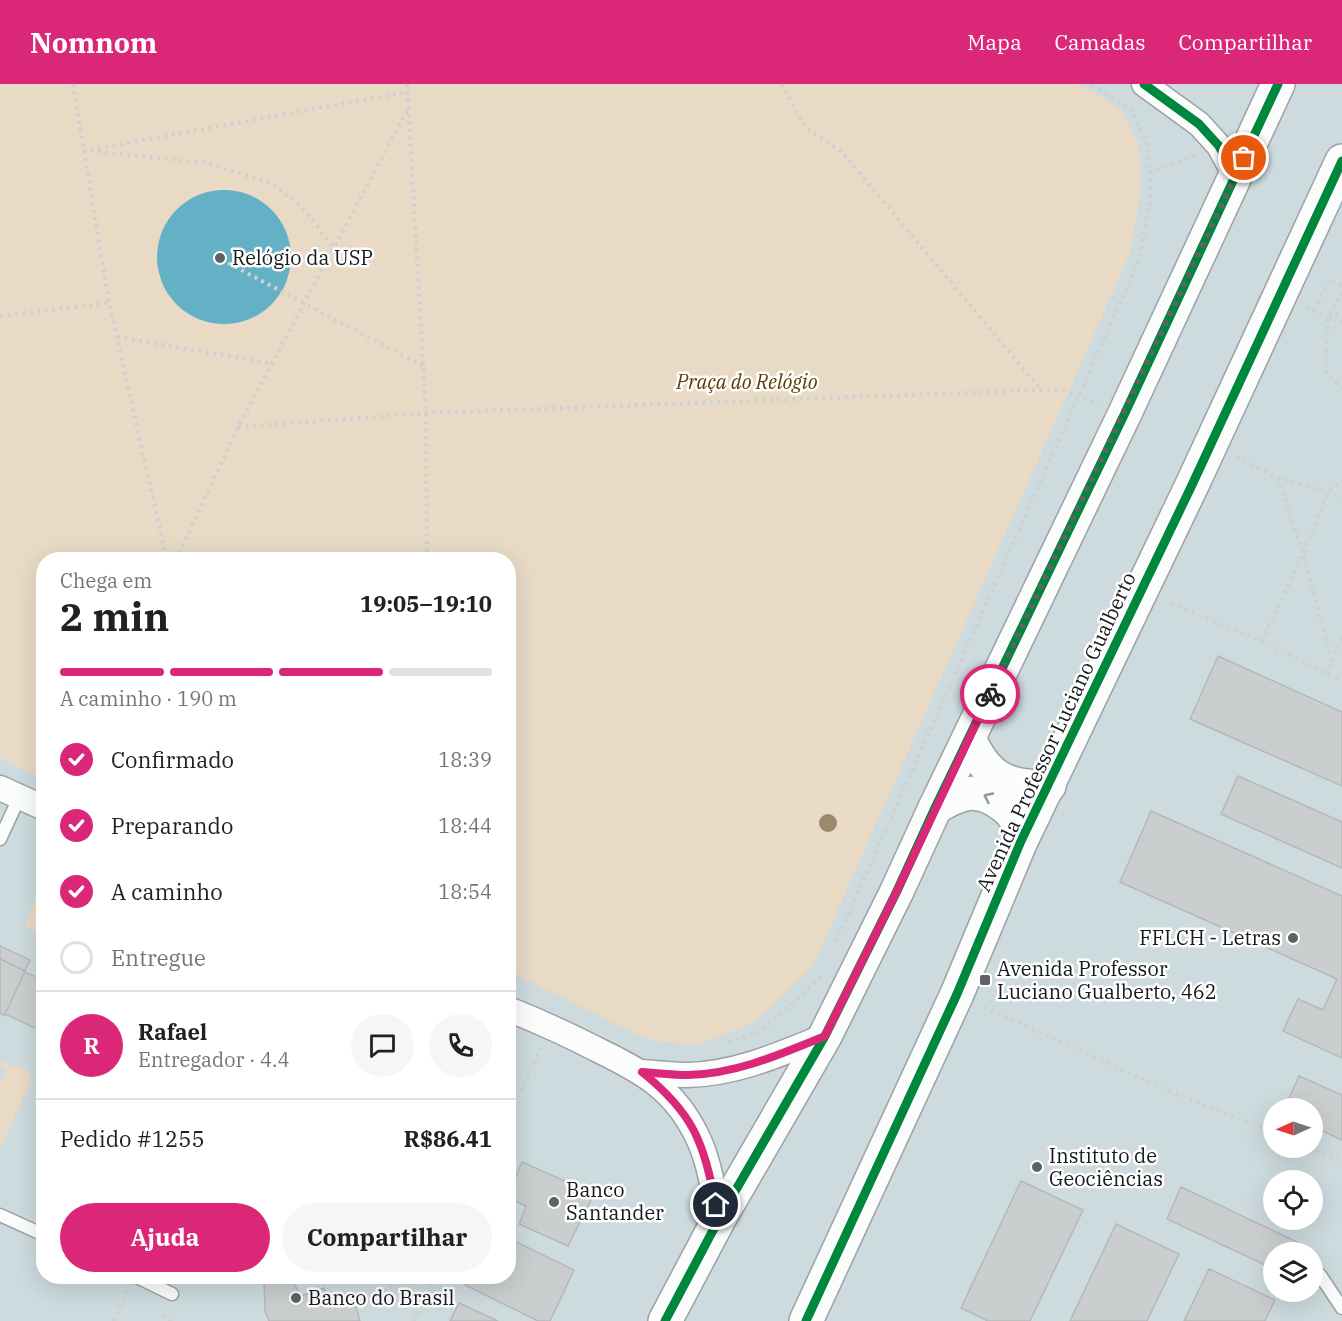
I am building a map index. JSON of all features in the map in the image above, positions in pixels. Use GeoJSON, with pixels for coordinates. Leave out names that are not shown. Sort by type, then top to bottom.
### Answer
{"type":"FeatureCollection","features":[{"type":"Feature","properties":{"kind":"street"},"geometry":{"type":"LineString","coordinates":[[1144,84],[1199,124],[1219,146],[1236,177]]}},
{"type":"Feature","properties":{"kind":"street"},"geometry":{"type":"LineString","coordinates":[[665,1321],[719,1220],[825,1036],[896,893],[934,808],[1125,413],[1278,84]]}},
{"type":"Feature","properties":{"kind":"street","name":"Avenida Professor Luciano Gualberto"},"geometry":{"type":"LineString","coordinates":[[806,1321],[957,994],[1021,841],[1192,485],[1342,161]]}},
{"type":"Feature","properties":{"kind":"street"},"geometry":{"type":"LineString","coordinates":[[969,738],[977,757],[991,772],[1008,783],[1028,787],[1049,786]]}},
{"type":"Feature","properties":{"kind":"street"},"geometry":{"type":"LineString","coordinates":[[9,793],[36,805]]}},
{"type":"Feature","properties":{"kind":"street"},"geometry":{"type":"LineString","coordinates":[[934,808],[953,797],[979,793],[993,798],[1006,808],[1016,821],[1021,841]]}},
{"type":"Feature","properties":{"kind":"street"},"geometry":{"type":"LineString","coordinates":[[516,1012],[551,1026],[642,1072],[670,1097],[683,1111],[697,1136],[707,1162],[719,1220]]}},
{"type":"Feature","properties":{"kind":"street"},"geometry":{"type":"LineString","coordinates":[[642,1072],[689,1075],[735,1069],[825,1036]]}},
{"type":"Feature","properties":{"kind":"lane"},"geometry":{"type":"LineString","coordinates":[[0,839],[9,793]]}},
{"type":"Feature","properties":{"kind":"lane"},"geometry":{"type":"LineString","coordinates":[[0,1215],[36,1231]]}},
{"type":"Feature","properties":{"kind":"lane"},"geometry":{"type":"LineString","coordinates":[[1323,1280],[1342,1308]]}},
{"type":"Feature","properties":{"kind":"lane"},"geometry":{"type":"LineString","coordinates":[[141,1284],[172,1294]]}},
{"type":"Feature","properties":{"kind":"path"},"geometry":{"type":"LineString","coordinates":[[73,84],[110,303],[165,552]]}},
{"type":"Feature","properties":{"kind":"path"},"geometry":{"type":"LineString","coordinates":[[407,84],[426,413],[427,552]]}},
{"type":"Feature","properties":{"kind":"path"},"geometry":{"type":"LineString","coordinates":[[781,84],[806,128],[842,152],[1041,390]]}},
{"type":"Feature","properties":{"kind":"path"},"geometry":{"type":"LineString","coordinates":[[835,945],[1139,260],[1151,196],[1148,147],[1131,110],[1099,89],[1087,84]]}},
{"type":"Feature","properties":{"kind":"path"},"geometry":{"type":"LineString","coordinates":[[83,151],[407,92]]}},
{"type":"Feature","properties":{"kind":"path"},"geometry":{"type":"LineString","coordinates":[[180,552],[238,427],[409,107]]}},
{"type":"Feature","properties":{"kind":"path"},"geometry":{"type":"LineString","coordinates":[[1150,173],[1219,146]]}},
{"type":"Feature","properties":{"kind":"path"},"geometry":{"type":"LineString","coordinates":[[83,151],[206,163],[271,183],[300,205],[333,246]]}},
{"type":"Feature","properties":{"kind":"path"},"geometry":{"type":"LineString","coordinates":[[228,262],[423,366]]}},
{"type":"Feature","properties":{"kind":"path"},"geometry":{"type":"LineString","coordinates":[[1314,311],[1330,280],[1342,286]]}},
{"type":"Feature","properties":{"kind":"path"},"geometry":{"type":"LineString","coordinates":[[1342,292],[1328,318],[1326,373],[1342,388]]}},
{"type":"Feature","properties":{"kind":"path"},"geometry":{"type":"LineString","coordinates":[[0,316],[110,303]]}},
{"type":"Feature","properties":{"kind":"path"},"geometry":{"type":"LineString","coordinates":[[1305,308],[1328,318],[1342,321]]}},
{"type":"Feature","properties":{"kind":"path"},"geometry":{"type":"LineString","coordinates":[[1328,318],[1342,311]]}},
{"type":"Feature","properties":{"kind":"path"},"geometry":{"type":"LineString","coordinates":[[117,337],[271,363]]}},
{"type":"Feature","properties":{"kind":"path"},"geometry":{"type":"LineString","coordinates":[[238,427],[426,413],[1041,390],[1064,391],[1125,413]]}},
{"type":"Feature","properties":{"kind":"path"},"geometry":{"type":"LineString","coordinates":[[1237,457],[1278,478],[1342,498]]}},
{"type":"Feature","properties":{"kind":"path"},"geometry":{"type":"LineString","coordinates":[[1278,478],[1303,553],[1332,662]]}},
{"type":"Feature","properties":{"kind":"path"},"geometry":{"type":"LineString","coordinates":[[1263,641],[1328,492],[1342,480]]}},
{"type":"Feature","properties":{"kind":"path"},"geometry":{"type":"LineString","coordinates":[[1171,604],[1263,641],[1342,681]]}},
{"type":"Feature","properties":{"kind":"path"},"geometry":{"type":"LineString","coordinates":[[1327,675],[1342,638]]}},
{"type":"Feature","properties":{"kind":"path"},"geometry":{"type":"LineString","coordinates":[[720,1045],[763,1030],[822,975]]}},
{"type":"Feature","properties":{"kind":"path"},"geometry":{"type":"LineString","coordinates":[[983,1006],[1162,1088],[1263,1129]]}},
{"type":"Feature","properties":{"kind":"path"},"geometry":{"type":"LineString","coordinates":[[516,1101],[551,1026]]}},
{"type":"Feature","properties":{"kind":"path"},"geometry":{"type":"LineString","coordinates":[[1323,1154],[1342,1161]]}},
{"type":"Feature","properties":{"kind":"path"},"geometry":{"type":"LineString","coordinates":[[113,1321],[131,1284]]}},
{"type":"Feature","properties":{"kind":"path"},"geometry":{"type":"LineString","coordinates":[[386,1284],[423,1302]]}},
{"type":"Feature","properties":{"kind":"path"},"geometry":{"type":"LineString","coordinates":[[414,1321],[431,1284]]}},
{"type":"Feature","properties":{"kind":"path"},"geometry":{"type":"LineString","coordinates":[[162,1316],[172,1321]]}},
{"type":"Feature","properties":{"kind":"shaded area"},"geometry":{"type":"Polygon","coordinates":[[[0,84],[1342,84],[1342,1321],[0,1321],[0,84]]]}},
{"type":"Feature","properties":{"kind":"green space","name":"Praça do Relógio"},"geometry":{"type":"Polygon","coordinates":[[[0,84],[1076,84],[1097,93],[1122,110],[1139,146],[1141,193],[1129,256],[813,966],[756,1022],[698,1045],[657,1041],[640,1036],[516,974],[516,552],[36,552],[36,776],[0,758],[0,84]]]}},
{"type":"Feature","properties":{"kind":"green space"},"geometry":{"type":"Polygon","coordinates":[[[36,898],[36,931],[24,926],[36,898]]]}},
{"type":"Feature","properties":{"kind":"green space"},"geometry":{"type":"Polygon","coordinates":[[[0,1060],[12,1066],[23,1067],[31,1075],[31,1081],[0,1150],[0,1083],[6,1070],[0,1067],[0,1060]]]}},
{"type":"Feature","properties":{"kind":"water"},"geometry":{"type":"Polygon","coordinates":[[[224,190],[250,195],[271,210],[286,231],[291,257],[286,283],[271,304],[250,319],[224,324],[198,319],[177,304],[162,283],[157,257],[162,231],[177,210],[198,195],[224,190]]]}},
{"type":"Feature","properties":{"kind":"building"},"geometry":{"type":"Polygon","coordinates":[[[1218,656],[1342,712],[1342,786],[1190,719],[1218,656]]]}},
{"type":"Feature","properties":{"kind":"building"},"geometry":{"type":"Polygon","coordinates":[[[1238,776],[1342,822],[1342,868],[1221,814],[1238,776]]]}},
{"type":"Feature","properties":{"kind":"building","name":"FFLCH - Letras"},"geometry":{"type":"Polygon","coordinates":[[[1151,811],[1342,896],[1342,1058],[1283,1031],[1298,999],[1323,1010],[1337,979],[1120,882],[1151,811]]]}},
{"type":"Feature","properties":{"kind":"building"},"geometry":{"type":"Polygon","coordinates":[[[0,946],[30,960],[25,971],[0,959],[0,946]]]}},
{"type":"Feature","properties":{"kind":"building"},"geometry":{"type":"Polygon","coordinates":[[[0,959],[25,971],[5,1016],[0,1013],[0,959]]]}},
{"type":"Feature","properties":{"kind":"building"},"geometry":{"type":"Polygon","coordinates":[[[25,972],[36,977],[36,1028],[5,1014],[25,972]]]}},
{"type":"Feature","properties":{"kind":"building"},"geometry":{"type":"Polygon","coordinates":[[[1299,1076],[1342,1095],[1342,1140],[1323,1131],[1323,1098],[1289,1098],[1299,1076]]]}},
{"type":"Feature","properties":{"kind":"building","name":"Banco Santander"},"geometry":{"type":"Polygon","coordinates":[[[522,1162],[594,1194],[568,1246],[519,1224],[526,1206],[516,1202],[516,1176],[522,1162]]]}},
{"type":"Feature","properties":{"kind":"building"},"geometry":{"type":"Polygon","coordinates":[[[1021,1181],[1083,1210],[1030,1321],[988,1321],[961,1308],[1021,1181]]]}},
{"type":"Feature","properties":{"kind":"building"},"geometry":{"type":"Polygon","coordinates":[[[1181,1187],[1263,1226],[1263,1230],[1272,1230],[1297,1242],[1263,1242],[1263,1264],[1167,1219],[1181,1187]]]}},
{"type":"Feature","properties":{"kind":"building"},"geometry":{"type":"Polygon","coordinates":[[[1116,1224],[1179,1254],[1147,1321],[1070,1321],[1116,1224]]]}},
{"type":"Feature","properties":{"kind":"building"},"geometry":{"type":"Polygon","coordinates":[[[516,1242],[574,1270],[550,1321],[538,1321],[465,1285],[516,1284],[516,1242]]]}},
{"type":"Feature","properties":{"kind":"building"},"geometry":{"type":"Polygon","coordinates":[[[1209,1269],[1263,1294],[1263,1302],[1274,1302],[1265,1321],[1184,1321],[1209,1269]]]}},
{"type":"Feature","properties":{"kind":"building","name":"Banco do Brasil"},"geometry":{"type":"Polygon","coordinates":[[[264,1284],[294,1284],[301,1296],[324,1288],[328,1299],[336,1295],[344,1307],[354,1300],[360,1321],[269,1321],[265,1311],[264,1284]]]}},
{"type":"Feature","properties":{"kind":"building","name":"Banco do Brasil"},"geometry":{"type":"Polygon","coordinates":[[[459,1303],[498,1321],[450,1321],[459,1303]]]}},
{"type":"Feature","properties":{"kind":"cycle path"},"geometry":{"type":"LineString","coordinates":[[1144,84],[1199,124],[1219,146],[1236,177]]}},
{"type":"Feature","properties":{"kind":"cycle path"},"geometry":{"type":"LineString","coordinates":[[665,1321],[719,1219],[825,1036],[896,893],[1125,413],[1278,84]]}},
{"type":"Feature","properties":{"kind":"cycle path"},"geometry":{"type":"LineString","coordinates":[[806,1321],[957,994],[1021,841],[1192,485],[1342,161]]}},
{"type":"Feature","properties":{"kind":"way so far"},"geometry":{"type":"LineString","coordinates":[[990,694],[1244,158]]}},
{"type":"Feature","properties":{"kind":"place","name":"Relógio da USP"},"geometry":{"type":"Point","coordinates":[220,258]}},
{"type":"Feature","properties":{"kind":"place","name":"FFLCH - Letras"},"geometry":{"type":"Point","coordinates":[1293,938]}},
{"type":"Feature","properties":{"kind":"place","name":"Avenida Professor Luciano Gualberto, 462"},"geometry":{"type":"Point","coordinates":[985,980]}},
{"type":"Feature","properties":{"kind":"place","name":"Instituto de Geociências"},"geometry":{"type":"Point","coordinates":[1037,1167]}},
{"type":"Feature","properties":{"kind":"place","name":"Banco Santander"},"geometry":{"type":"Point","coordinates":[554,1202]}},
{"type":"Feature","properties":{"kind":"place","name":"Banco do Brasil"},"geometry":{"type":"Point","coordinates":[296,1298]}},
{"type":"Feature","properties":{"kind":"route"},"geometry":{"type":"LineString","coordinates":[[716,1205],[707,1162],[697,1136],[683,1111],[664,1090],[642,1072],[689,1075],[735,1069],[825,1036],[896,893],[934,808],[990,694]]}}]}
